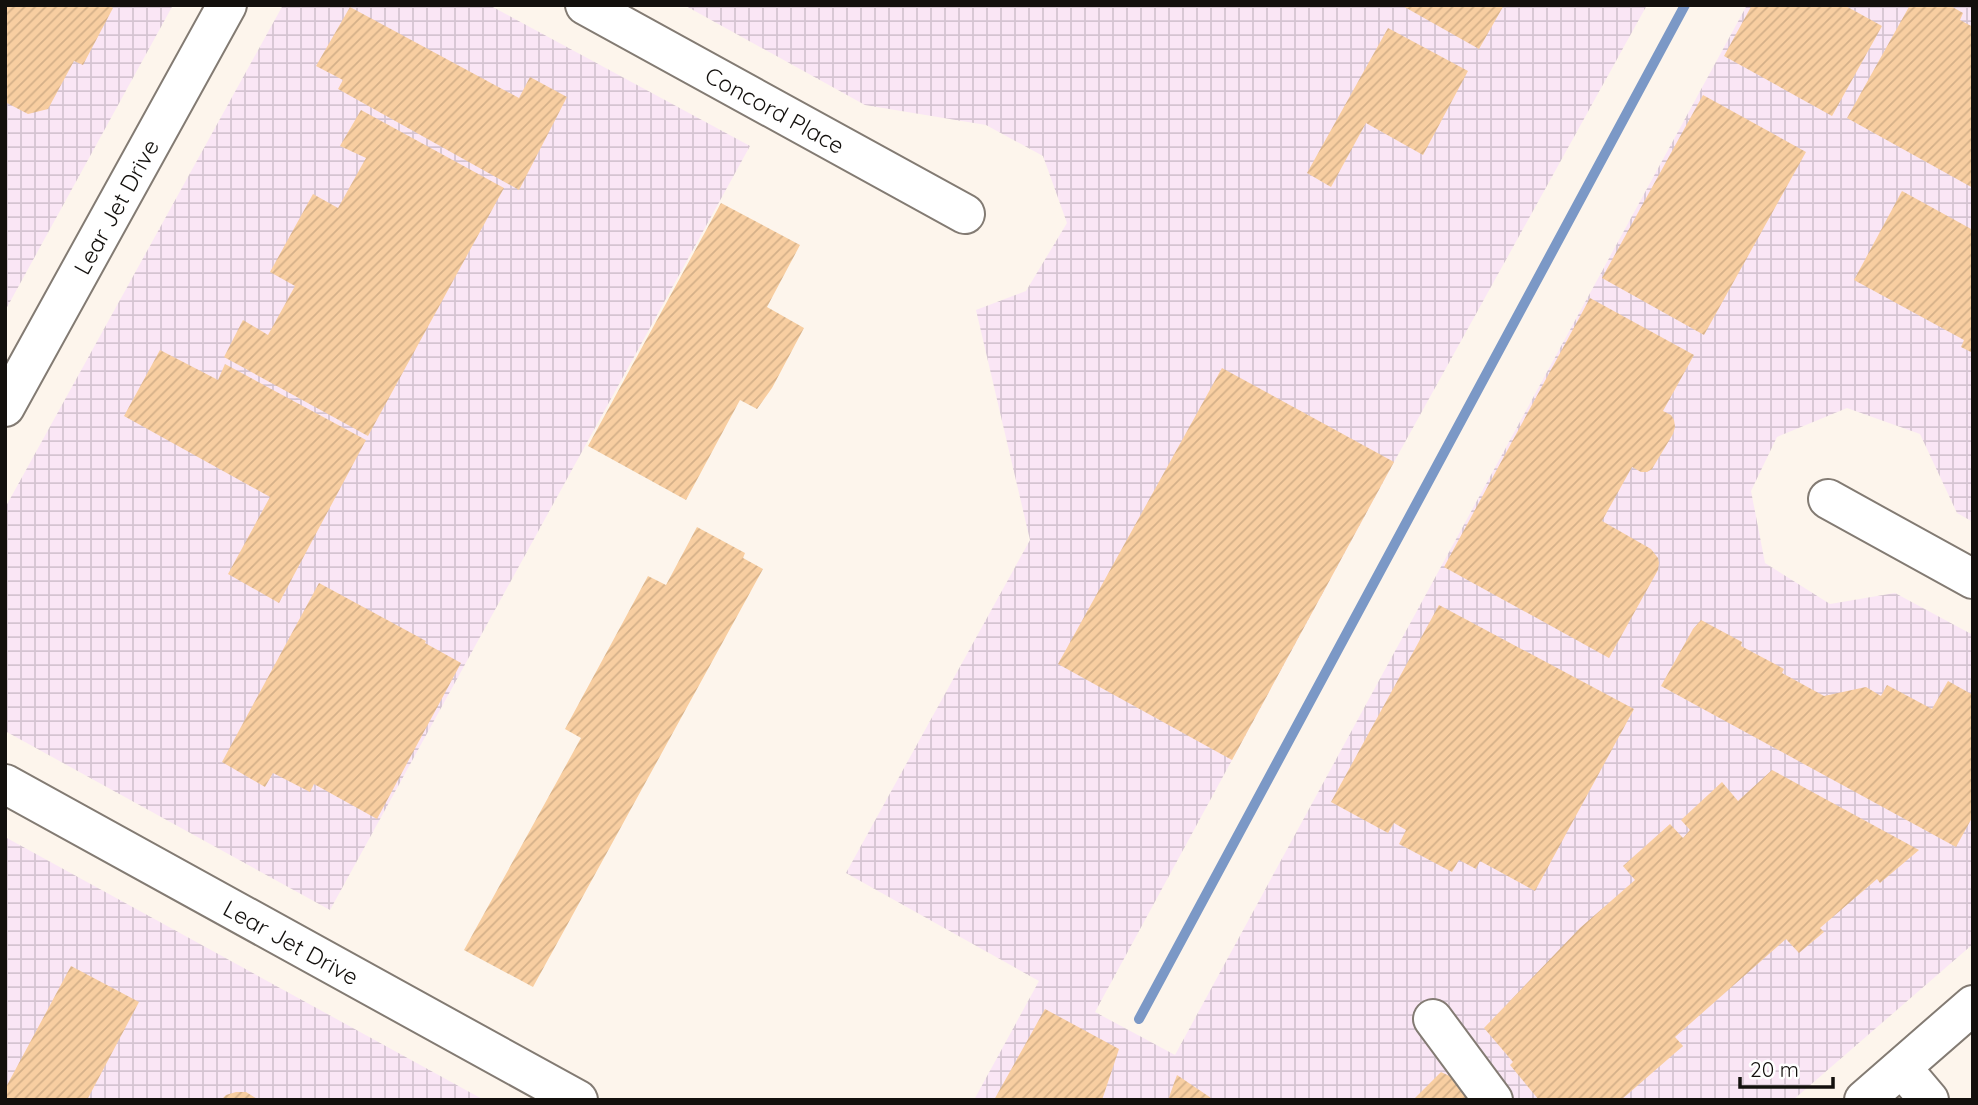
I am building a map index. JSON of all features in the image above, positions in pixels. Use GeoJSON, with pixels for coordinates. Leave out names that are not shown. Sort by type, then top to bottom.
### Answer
{"type":"FeatureCollection","features":[{"type":"Feature","properties":{"kind":"street","name":"Lear Jet Drive"},"geometry":{"type":"LineString","coordinates":[[5,407],[227,5]]}},
{"type":"Feature","properties":{"kind":"street","name":"Concord Place"},"geometry":{"type":"LineString","coordinates":[[585,5],[965,214]]}},
{"type":"Feature","properties":{"kind":"street"},"geometry":{"type":"LineString","coordinates":[[1828,499],[1973,579]]}},
{"type":"Feature","properties":{"kind":"street","name":"Lear Jet Drive"},"geometry":{"type":"LineString","coordinates":[[5,784],[578,1100]]}},
{"type":"Feature","properties":{"kind":"street"},"geometry":{"type":"LineString","coordinates":[[1864,1100],[1973,1005]]}},
{"type":"Feature","properties":{"kind":"street"},"geometry":{"type":"LineString","coordinates":[[1433,1019],[1493,1100]]}},
{"type":"Feature","properties":{"kind":"street"},"geometry":{"type":"LineString","coordinates":[[1902,1068],[1929,1100]]}},
{"type":"Feature","properties":{"kind":"shaded area"},"geometry":{"type":"Polygon","coordinates":[[[5,5],[173,5],[5,311],[5,5]]]}},
{"type":"Feature","properties":{"kind":"shaded area"},"geometry":{"type":"Polygon","coordinates":[[[283,5],[489,5],[750,146],[330,910],[5,731],[5,508],[283,5]]]}},
{"type":"Feature","properties":{"kind":"shaded area"},"geometry":{"type":"Polygon","coordinates":[[[684,5],[1647,5],[1394,462],[1095,1012],[1175,1055],[1747,5],[1973,5],[1973,522],[1957,513],[1920,434],[1847,408],[1777,437],[1751,491],[1765,563],[1830,604],[1895,593],[1973,635],[1973,944],[1793,1100],[974,1100],[1039,981],[846,873],[1030,540],[976,310],[1026,291],[1067,223],[1043,156],[986,125],[865,105],[684,5]]]}},
{"type":"Feature","properties":{"kind":"shaded area"},"geometry":{"type":"Polygon","coordinates":[[[5,837],[484,1100],[5,1100],[5,837]]]}},
{"type":"Feature","properties":{"kind":"building"},"geometry":{"type":"Polygon","coordinates":[[[5,5],[108,5],[113,8],[83,65],[74,61],[48,109],[28,114],[5,102],[5,5]]]}},
{"type":"Feature","properties":{"kind":"building"},"geometry":{"type":"Polygon","coordinates":[[[1401,5],[1504,5],[1479,49],[1401,5]]]}},
{"type":"Feature","properties":{"kind":"building"},"geometry":{"type":"Polygon","coordinates":[[[1752,5],[1844,5],[1882,26],[1832,116],[1724,56],[1752,5]]]}},
{"type":"Feature","properties":{"kind":"building"},"geometry":{"type":"Polygon","coordinates":[[[1910,5],[1949,5],[1963,13],[1960,20],[1973,27],[1973,188],[1847,118],[1910,5]]]}},
{"type":"Feature","properties":{"kind":"building"},"geometry":{"type":"Polygon","coordinates":[[[350,7],[519,98],[530,77],[567,97],[519,190],[338,89],[343,80],[316,66],[350,7]]]}},
{"type":"Feature","properties":{"kind":"building"},"geometry":{"type":"Polygon","coordinates":[[[1388,28],[1468,71],[1423,155],[1366,123],[1331,187],[1307,173],[1388,28]]]}},
{"type":"Feature","properties":{"kind":"building"},"geometry":{"type":"Polygon","coordinates":[[[1703,95],[1806,152],[1704,335],[1602,278],[1703,95]]]}},
{"type":"Feature","properties":{"kind":"building"},"geometry":{"type":"Polygon","coordinates":[[[361,110],[504,188],[368,436],[224,357],[243,320],[268,335],[295,286],[270,272],[313,194],[338,208],[366,158],[340,146],[361,110]]]}},
{"type":"Feature","properties":{"kind":"building"},"geometry":{"type":"Polygon","coordinates":[[[1902,191],[1973,230],[1973,353],[1961,347],[1964,340],[1854,280],[1902,191]]]}},
{"type":"Feature","properties":{"kind":"building"},"geometry":{"type":"Polygon","coordinates":[[[721,203],[800,245],[767,307],[804,328],[772,388],[757,409],[740,400],[686,500],[588,446],[721,203]]]}},
{"type":"Feature","properties":{"kind":"building"},"geometry":{"type":"Polygon","coordinates":[[[1590,298],[1694,355],[1663,411],[1674,420],[1673,434],[1652,469],[1641,472],[1632,467],[1602,521],[1651,549],[1659,563],[1658,570],[1609,658],[1444,567],[1590,298]]]}},
{"type":"Feature","properties":{"kind":"building"},"geometry":{"type":"Polygon","coordinates":[[[160,350],[218,380],[225,364],[366,440],[279,603],[228,574],[270,497],[124,416],[160,350]]]}},
{"type":"Feature","properties":{"kind":"building"},"geometry":{"type":"Polygon","coordinates":[[[1222,368],[1394,462],[1232,760],[1058,664],[1222,368]]]}},
{"type":"Feature","properties":{"kind":"building"},"geometry":{"type":"Polygon","coordinates":[[[697,527],[745,553],[743,558],[763,569],[533,987],[464,950],[581,738],[565,729],[648,576],[666,585],[697,527]]]}},
{"type":"Feature","properties":{"kind":"building"},"geometry":{"type":"Polygon","coordinates":[[[319,583],[461,663],[377,819],[314,784],[310,792],[273,773],[265,787],[222,762],[319,583]]]}},
{"type":"Feature","properties":{"kind":"building"},"geometry":{"type":"Polygon","coordinates":[[[1439,605],[1634,709],[1535,891],[1480,861],[1476,869],[1459,860],[1452,872],[1399,844],[1406,830],[1394,823],[1388,833],[1331,802],[1439,605]]]}},
{"type":"Feature","properties":{"kind":"building"},"geometry":{"type":"Polygon","coordinates":[[[1701,620],[1742,642],[1741,646],[1784,669],[1782,673],[1824,696],[1866,687],[1881,696],[1887,685],[1932,709],[1948,681],[1973,695],[1973,816],[1956,847],[1661,686],[1693,629],[1701,620]]]}},
{"type":"Feature","properties":{"kind":"building"},"geometry":{"type":"Polygon","coordinates":[[[1772,770],[1919,850],[1880,883],[1877,879],[1820,928],[1824,932],[1799,953],[1786,939],[1675,1037],[1683,1046],[1621,1100],[1539,1100],[1510,1065],[1513,1062],[1484,1028],[1580,928],[1635,880],[1623,866],[1670,824],[1683,838],[1690,830],[1681,820],[1722,782],[1738,801],[1772,770]]]}},
{"type":"Feature","properties":{"kind":"building"},"geometry":{"type":"Polygon","coordinates":[[[71,966],[139,1002],[87,1100],[5,1100],[5,1089],[71,966]]]}},
{"type":"Feature","properties":{"kind":"building"},"geometry":{"type":"Polygon","coordinates":[[[1045,1009],[1119,1049],[1102,1100],[994,1100],[1045,1009]]]}},
{"type":"Feature","properties":{"kind":"building"},"geometry":{"type":"Polygon","coordinates":[[[1441,1072],[1458,1080],[1472,1100],[1413,1100],[1441,1072]]]}},
{"type":"Feature","properties":{"kind":"building"},"geometry":{"type":"Polygon","coordinates":[[[1177,1075],[1214,1100],[1168,1100],[1177,1075]]]}},
{"type":"Feature","properties":{"kind":"building"},"geometry":{"type":"Polygon","coordinates":[[[236,1092],[246,1092],[259,1100],[221,1100],[236,1092]]]}},
{"type":"Feature","properties":{"kind":"waterway"},"geometry":{"type":"LineString","coordinates":[[1139,1019],[1685,5]]}}]}
